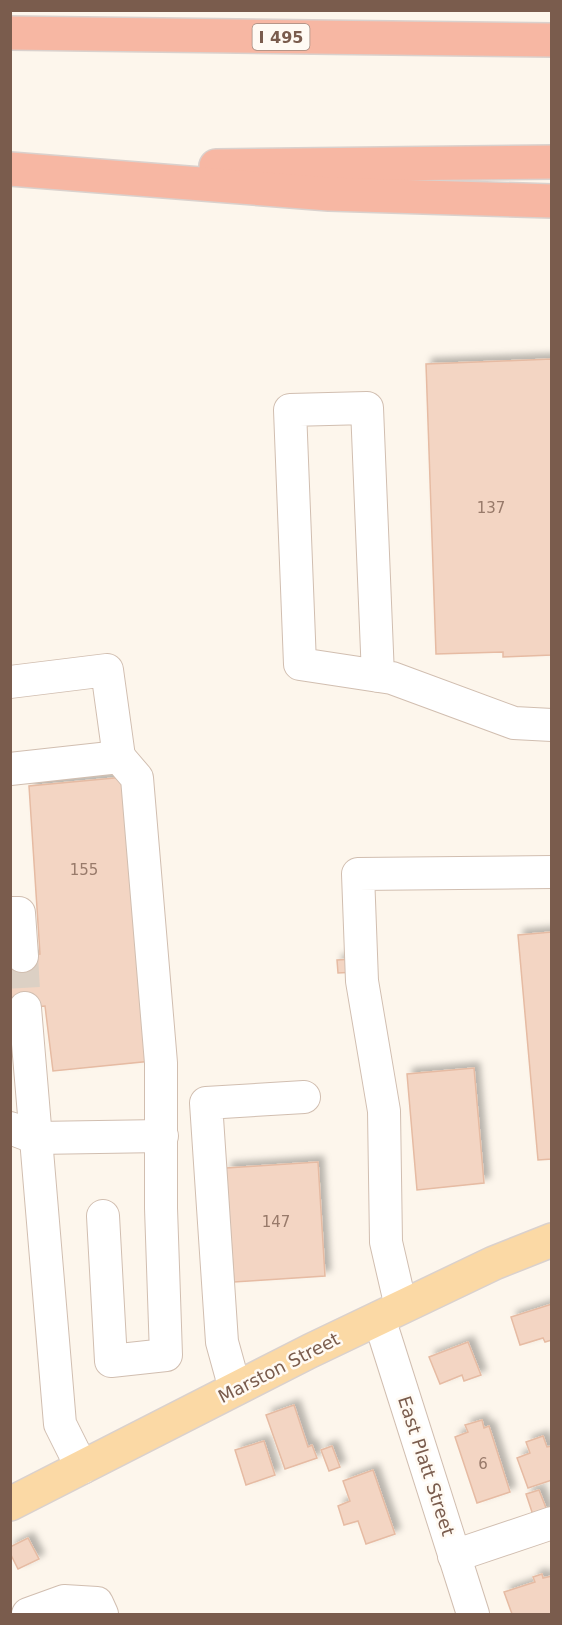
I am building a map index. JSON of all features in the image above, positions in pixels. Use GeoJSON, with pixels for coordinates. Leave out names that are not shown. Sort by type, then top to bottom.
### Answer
{"type":"FeatureCollection","features":[{"type":"Feature","properties":{"kind":"highway","name":"I 495"},"geometry":{"type":"LineString","coordinates":[[10,33],[552,40]]}},
{"type":"Feature","properties":{"kind":"highway"},"geometry":{"type":"LineString","coordinates":[[10,169],[552,162]]}},
{"type":"Feature","properties":{"kind":"highway"},"geometry":{"type":"LineString","coordinates":[[10,169],[329,194],[552,201]]}},
{"type":"Feature","properties":{"kind":"main road","name":"Marston Street"},"geometry":{"type":"LineString","coordinates":[[10,1504],[390,1313],[494,1263],[552,1240]]}},
{"type":"Feature","properties":{"kind":"street"},"geometry":{"type":"LineString","coordinates":[[378,676],[367,408],[291,410],[300,664],[378,676],[392,678],[514,723],[552,725]]}},
{"type":"Feature","properties":{"kind":"street"},"geometry":{"type":"LineString","coordinates":[[10,682],[107,670],[118,757],[137,778],[161,1063],[161,1208],[166,1355],[111,1361],[103,1216]]}},
{"type":"Feature","properties":{"kind":"street"},"geometry":{"type":"LineString","coordinates":[[10,769],[118,757]]}},
{"type":"Feature","properties":{"kind":"street","name":"East Platt Street"},"geometry":{"type":"LineString","coordinates":[[473,1614],[454,1556],[390,1313],[386,1242],[384,1111],[362,981],[358,874],[552,872]]}},
{"type":"Feature","properties":{"kind":"street"},"geometry":{"type":"LineString","coordinates":[[10,913],[19,913],[22,956]]}},
{"type":"Feature","properties":{"kind":"street"},"geometry":{"type":"LineString","coordinates":[[25,1008],[23,1133],[60,1424],[82,1468]]}},
{"type":"Feature","properties":{"kind":"street"},"geometry":{"type":"LineString","coordinates":[[235,1389],[222,1342],[206,1103],[304,1096]]}},
{"type":"Feature","properties":{"kind":"street"},"geometry":{"type":"LineString","coordinates":[[23,1133],[162,1136]]}},
{"type":"Feature","properties":{"kind":"street"},"geometry":{"type":"LineString","coordinates":[[454,1556],[552,1523]]}},
{"type":"Feature","properties":{"kind":"street"},"geometry":{"type":"LineString","coordinates":[[28,1614],[63,1601],[97,1604],[102,1614]]}},
{"type":"Feature","properties":{"kind":"building"},"geometry":{"type":"Polygon","coordinates":[[[552,359],[552,655],[503,657],[503,652],[436,654],[426,364],[552,359]]]}},
{"type":"Feature","properties":{"kind":"building"},"geometry":{"type":"Polygon","coordinates":[[[125,777],[152,1061],[53,1071],[45,1006],[10,1009],[10,957],[40,954],[29,786],[125,777]]]}},
{"type":"Feature","properties":{"kind":"building"},"geometry":{"type":"Polygon","coordinates":[[[552,932],[552,1159],[538,1160],[518,935],[552,932]]]}},
{"type":"Feature","properties":{"kind":"building"},"geometry":{"type":"Polygon","coordinates":[[[355,959],[356,972],[338,973],[337,960],[355,959]]]}},
{"type":"Feature","properties":{"kind":"building"},"geometry":{"type":"Polygon","coordinates":[[[474,1068],[484,1183],[417,1190],[407,1074],[474,1068]]]}},
{"type":"Feature","properties":{"kind":"building"},"geometry":{"type":"Polygon","coordinates":[[[318,1162],[325,1276],[234,1282],[226,1168],[318,1162]]]}},
{"type":"Feature","properties":{"kind":"building"},"geometry":{"type":"Polygon","coordinates":[[[552,1304],[552,1340],[545,1342],[543,1338],[520,1345],[511,1317],[552,1304]]]}},
{"type":"Feature","properties":{"kind":"building"},"geometry":{"type":"Polygon","coordinates":[[[468,1342],[481,1375],[464,1381],[462,1375],[440,1384],[429,1357],[468,1342]]]}},
{"type":"Feature","properties":{"kind":"building"},"geometry":{"type":"Polygon","coordinates":[[[294,1405],[308,1447],[312,1445],[317,1458],[285,1469],[266,1415],[294,1405]]]}},
{"type":"Feature","properties":{"kind":"building"},"geometry":{"type":"Polygon","coordinates":[[[482,1420],[484,1428],[489,1426],[510,1492],[477,1503],[455,1437],[468,1432],[465,1425],[482,1420]]]}},
{"type":"Feature","properties":{"kind":"building"},"geometry":{"type":"Polygon","coordinates":[[[543,1436],[547,1447],[552,1446],[552,1480],[528,1488],[517,1458],[530,1453],[526,1442],[543,1436]]]}},
{"type":"Feature","properties":{"kind":"building"},"geometry":{"type":"Polygon","coordinates":[[[264,1441],[275,1475],[246,1485],[235,1450],[264,1441]]]}},
{"type":"Feature","properties":{"kind":"building"},"geometry":{"type":"Polygon","coordinates":[[[332,1446],[340,1467],[329,1471],[321,1450],[332,1446]]]}},
{"type":"Feature","properties":{"kind":"building"},"geometry":{"type":"Polygon","coordinates":[[[373,1470],[395,1534],[366,1544],[358,1521],[344,1525],[338,1506],[350,1501],[343,1481],[373,1470]]]}},
{"type":"Feature","properties":{"kind":"building"},"geometry":{"type":"Polygon","coordinates":[[[539,1490],[548,1513],[534,1518],[526,1494],[539,1490]]]}},
{"type":"Feature","properties":{"kind":"building"},"geometry":{"type":"Polygon","coordinates":[[[28,1538],[39,1559],[18,1569],[10,1553],[10,1547],[28,1538]]]}},
{"type":"Feature","properties":{"kind":"building"},"geometry":{"type":"Polygon","coordinates":[[[542,1574],[543,1578],[552,1576],[552,1614],[512,1614],[504,1592],[535,1582],[533,1577],[542,1574]]]}},
{"type":"Feature","properties":{"kind":"tunnel"},"geometry":{"type":"LineString","coordinates":[[22,956],[25,1008]]}}]}
